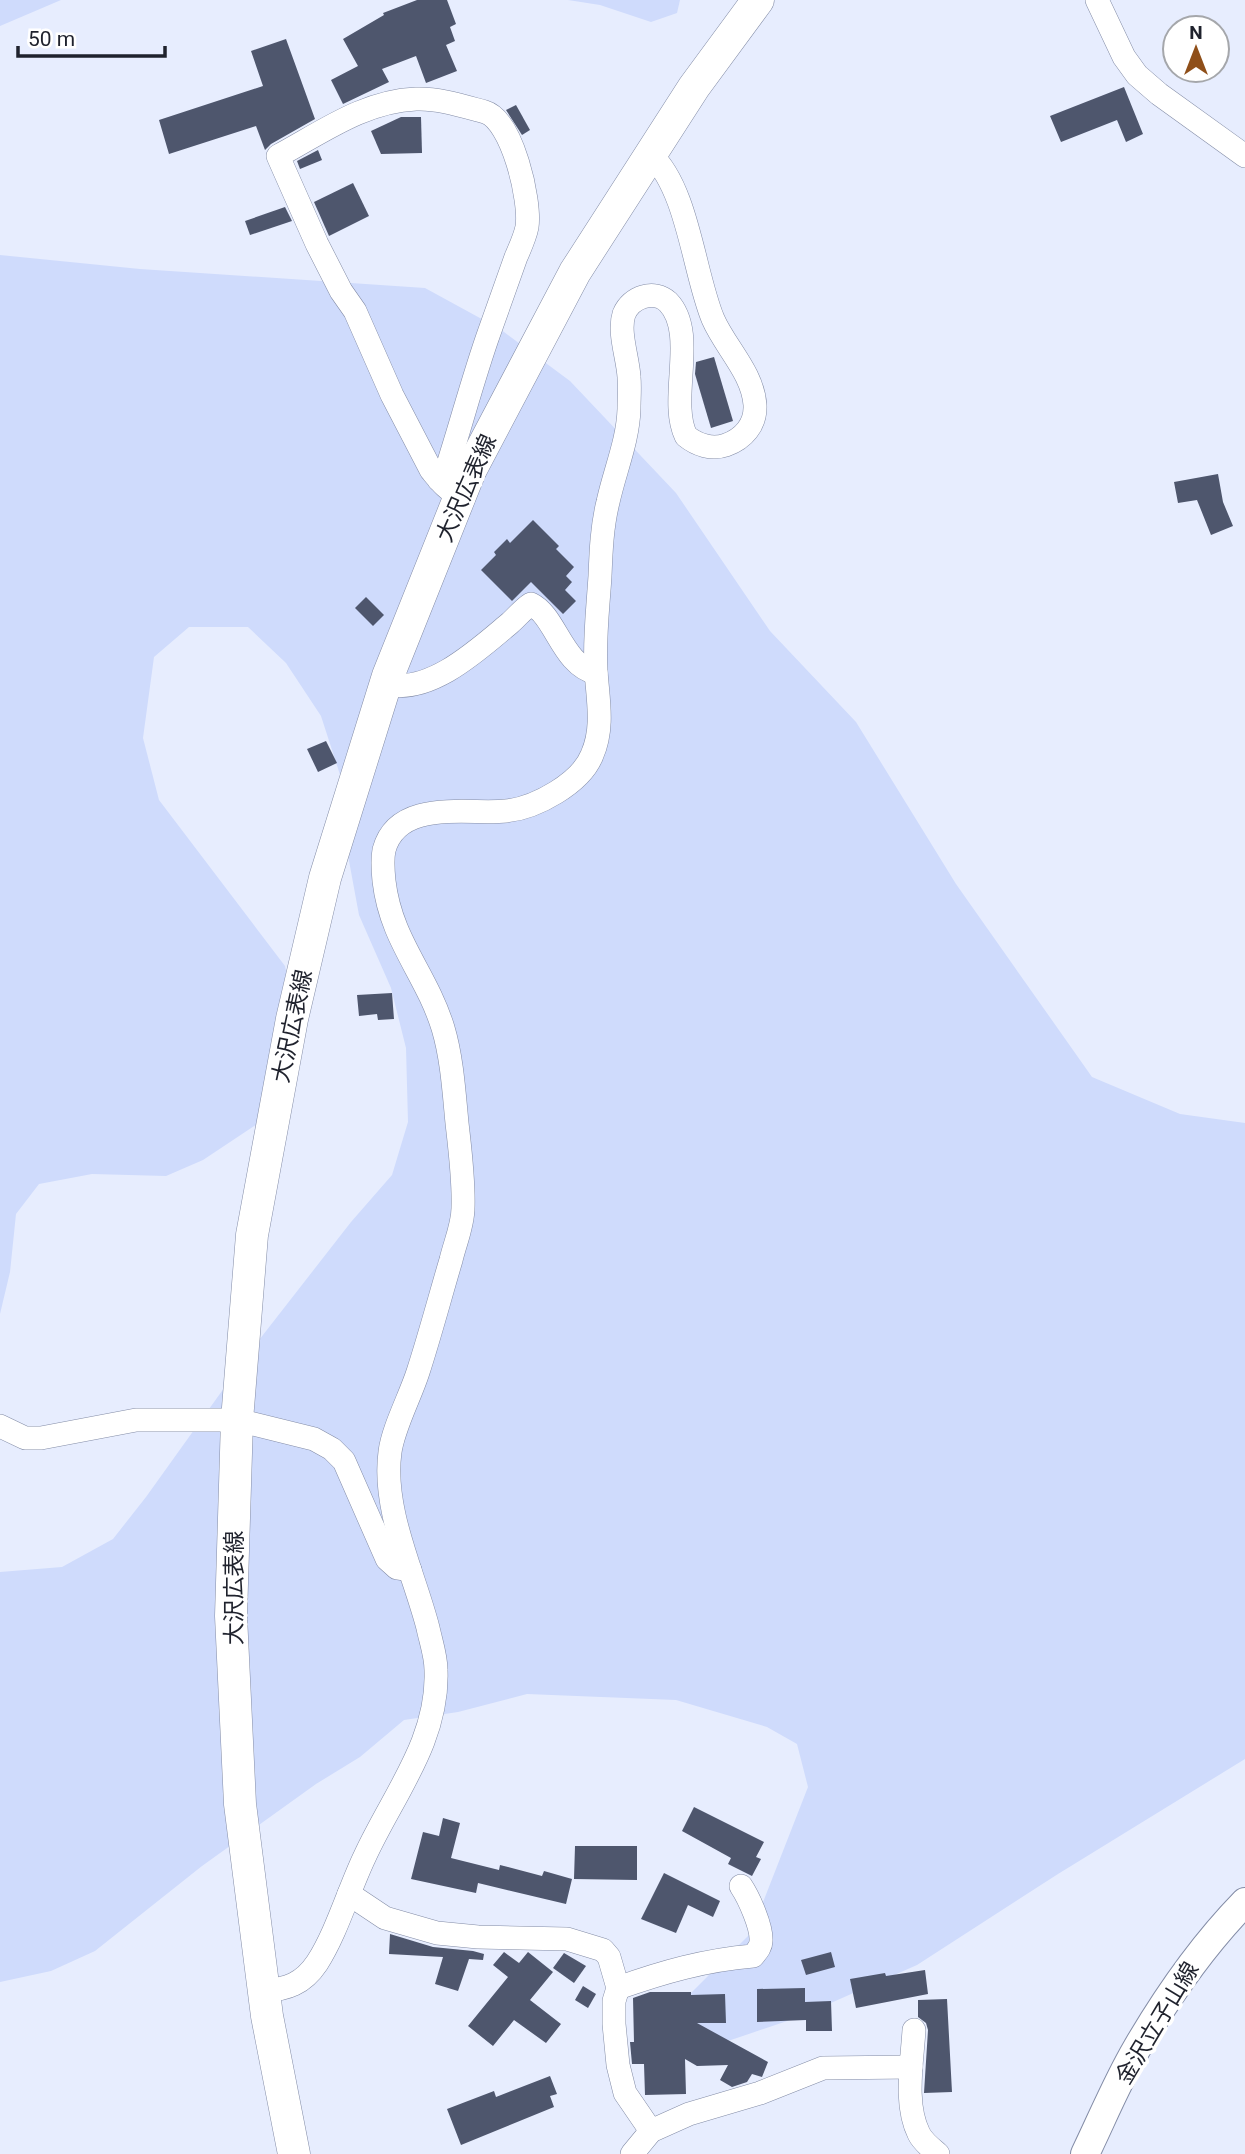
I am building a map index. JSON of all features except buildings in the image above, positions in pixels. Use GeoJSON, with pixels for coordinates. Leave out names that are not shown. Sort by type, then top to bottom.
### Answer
{"type":"FeatureCollection","features":[{"type":"Feature","properties":{"kind":"main road","name":"大沢広表線"},"geometry":{"type":"LineString","coordinates":[[294,2154],[264,1991],[240,1804],[232,1616],[237,1420],[252,1235],[292,1019],[325,878],[450,488],[470,471],[575,272],[694,87],[758,0]]}},
{"type":"Feature","properties":{"kind":"street"},"geometry":{"type":"LineString","coordinates":[[1097,0],[1124,57],[1137,75],[1245,156]]}},
{"type":"Feature","properties":{"kind":"street"},"geometry":{"type":"LineString","coordinates":[[414,99],[478,110],[492,114],[499,120],[518,167],[526,203],[527,228],[489,333],[446,471],[450,488],[431,470],[392,395],[355,311],[341,291],[317,244],[278,156],[315,138],[347,117],[414,99]]}},
{"type":"Feature","properties":{"kind":"street"},"geometry":{"type":"LineString","coordinates":[[264,1991],[292,1988],[316,1965],[364,1857],[427,1737],[436,1696],[436,1663],[391,1500],[388,1469],[391,1445],[418,1372],[463,1212],[457,1126],[444,1032],[425,983],[394,927],[386,904],[384,852],[389,838],[401,825],[422,815],[456,810],[507,811],[530,805],[573,782],[590,763],[598,741],[600,701],[596,673],[596,620],[602,534],[608,498],[628,431],[629,377],[622,323],[625,311],[632,301],[655,296],[667,301],[678,322],[682,356],[679,418],[686,436],[702,446],[721,447],[744,435],[755,415],[755,402],[749,384],[715,323],[705,298],[694,249],[676,195],[663,169],[650,155]]}},
{"type":"Feature","properties":{"kind":"street"},"geometry":{"type":"LineString","coordinates":[[386,684],[405,687],[449,669],[474,654],[531,604],[540,611],[575,660],[596,673]]}},
{"type":"Feature","properties":{"kind":"street"},"geometry":{"type":"LineString","coordinates":[[0,1426],[25,1438],[41,1438],[136,1420],[237,1420],[306,1436],[332,1449],[344,1461],[387,1559],[397,1568],[410,1570]]}},
{"type":"Feature","properties":{"kind":"street"},"geometry":{"type":"LineString","coordinates":[[618,1988],[660,1973],[712,1960],[753,1956],[761,1946],[762,1938],[749,1898],[741,1886]]}},
{"type":"Feature","properties":{"kind":"street"},"geometry":{"type":"LineString","coordinates":[[349,1894],[385,1918],[437,1933],[478,1937],[567,1939],[603,1950],[609,1957],[618,1988],[614,2001],[618,2065],[625,2093],[650,2131]]}},
{"type":"Feature","properties":{"kind":"street","name":"金沢立子山線"},"geometry":{"type":"LineString","coordinates":[[1085,2154],[1135,2050],[1166,2001],[1188,1967],[1245,1902]]}},
{"type":"Feature","properties":{"kind":"street"},"geometry":{"type":"LineString","coordinates":[[914,2031],[911,2097],[915,2125],[920,2136],[938,2154]]}},
{"type":"Feature","properties":{"kind":"street"},"geometry":{"type":"LineString","coordinates":[[632,2154],[650,2131],[689,2114],[760,2093],[823,2067],[911,2067]]}},
{"type":"Feature","properties":{"kind":"shaded area"},"geometry":{"type":"Polygon","coordinates":[[[0,0],[61,0],[0,26],[0,0]]]}},
{"type":"Feature","properties":{"kind":"shaded area"},"geometry":{"type":"Polygon","coordinates":[[[568,0],[680,0],[677,13],[651,22],[600,5],[568,0]]]}},
{"type":"Feature","properties":{"kind":"shaded area"},"geometry":{"type":"Polygon","coordinates":[[[0,255],[140,269],[425,288],[500,329],[570,381],[676,493],[770,631],[856,722],[956,884],[1092,1077],[1180,1114],[1245,1123],[1245,1759],[917,1965],[799,2017],[728,2041],[687,2044],[687,1997],[751,1933],[808,1787],[797,1744],[767,1727],[676,1700],[527,1694],[458,1712],[404,1720],[360,1757],[316,1784],[202,1866],[95,1951],[51,1971],[0,1982],[0,1572],[62,1567],[113,1539],[252,1349],[351,1222],[392,1175],[408,1122],[406,1048],[391,988],[359,915],[347,850],[344,787],[321,716],[286,663],[248,627],[189,627],[154,657],[143,738],[159,800],[285,966],[297,1024],[263,1120],[203,1160],[166,1176],[92,1174],[39,1184],[16,1214],[10,1272],[0,1314],[0,255]]]}}]}
